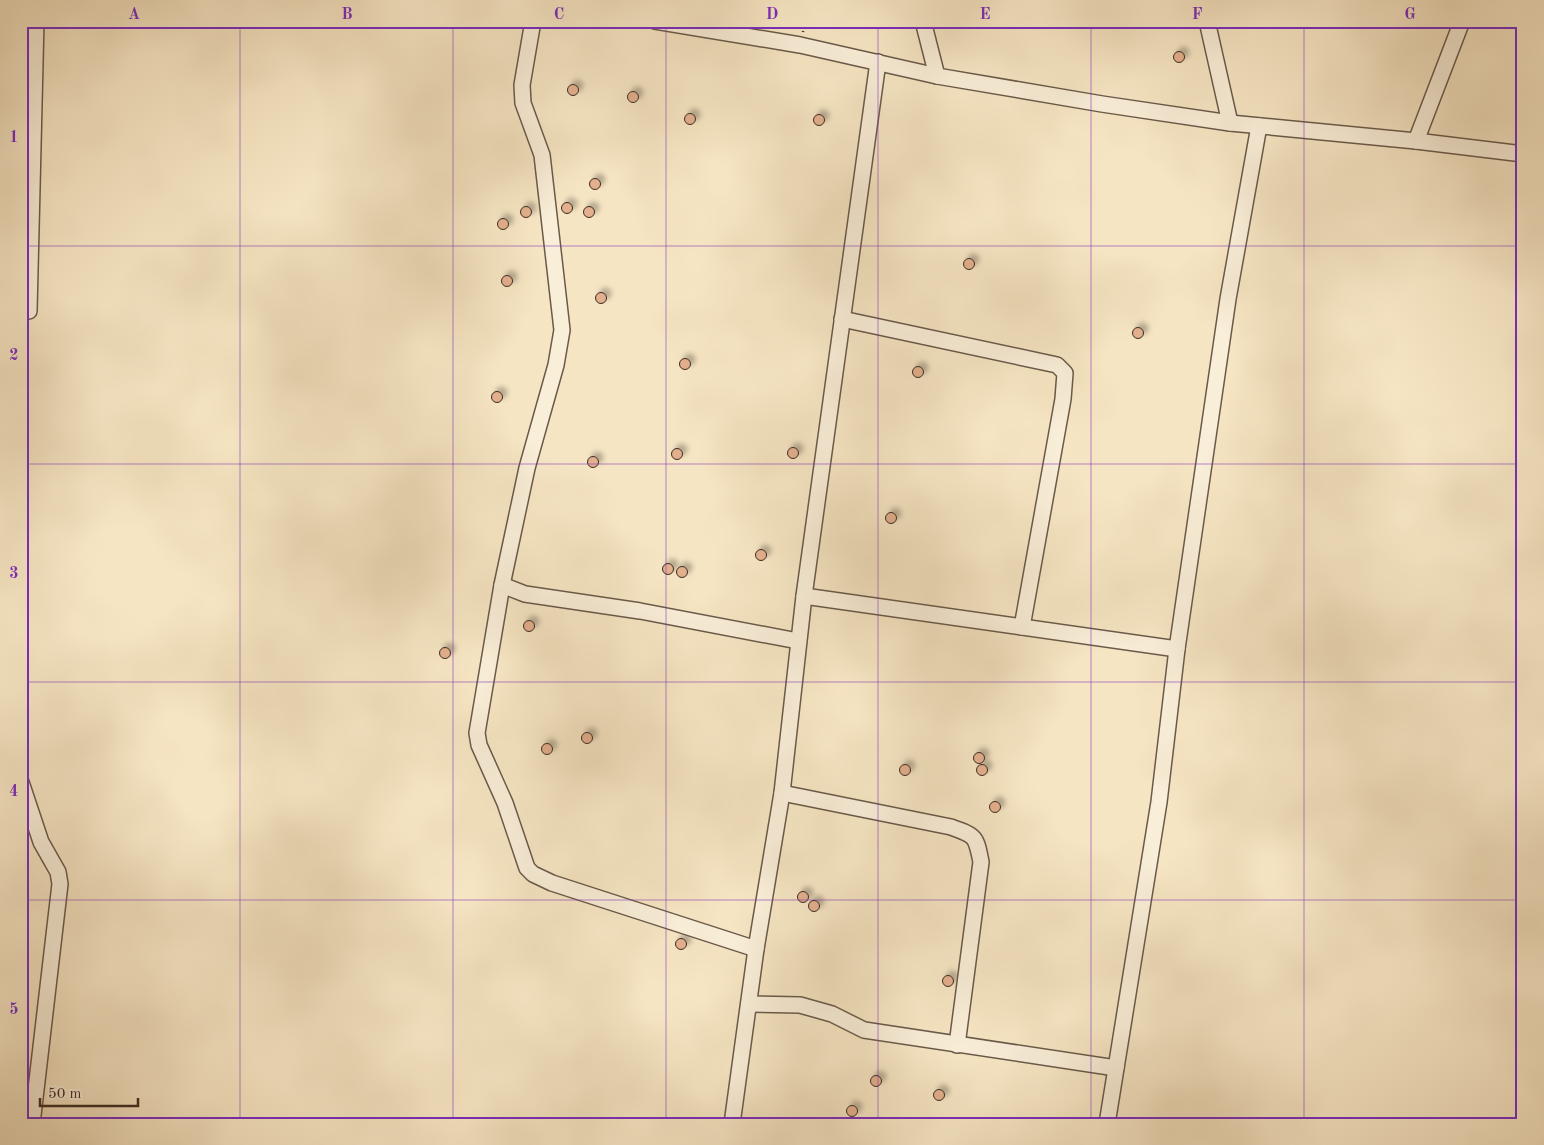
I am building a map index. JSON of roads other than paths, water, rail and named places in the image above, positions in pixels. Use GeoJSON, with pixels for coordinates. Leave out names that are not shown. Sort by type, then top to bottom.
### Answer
{"type":"FeatureCollection","features":[{"type":"Feature","properties":{"kind":"street"},"geometry":{"type":"LineString","coordinates":[[28,311],[36,21]]}},
{"type":"Feature","properties":{"kind":"street"},"geometry":{"type":"LineString","coordinates":[[533,21],[522,85],[523,103],[542,155],[562,330],[556,365],[527,468],[502,585],[477,733],[479,745],[505,803],[527,868],[533,874],[552,883],[756,949]]}},
{"type":"Feature","properties":{"kind":"street"},"geometry":{"type":"LineString","coordinates":[[654,21],[678,23],[800,45],[937,76],[1230,123],[1416,141],[1523,154]]}},
{"type":"Feature","properties":{"kind":"street"},"geometry":{"type":"LineString","coordinates":[[923,21],[937,76]]}},
{"type":"Feature","properties":{"kind":"street"},"geometry":{"type":"LineString","coordinates":[[1207,21],[1230,123]]}},
{"type":"Feature","properties":{"kind":"street"},"geometry":{"type":"LineString","coordinates":[[1416,141],[1462,21]]}},
{"type":"Feature","properties":{"kind":"street"},"geometry":{"type":"LineString","coordinates":[[732,1124],[756,949],[782,793],[798,641],[878,62]]}},
{"type":"Feature","properties":{"kind":"street"},"geometry":{"type":"LineString","coordinates":[[1107,1124],[1159,802],[1177,649],[1228,300],[1259,126]]}},
{"type":"Feature","properties":{"kind":"street"},"geometry":{"type":"LineString","coordinates":[[842,319],[1057,365],[1065,373],[1063,398],[1022,627]]}},
{"type":"Feature","properties":{"kind":"street"},"geometry":{"type":"LineString","coordinates":[[502,585],[525,594],[640,612],[798,641]]}},
{"type":"Feature","properties":{"kind":"street"},"geometry":{"type":"LineString","coordinates":[[804,596],[1177,649]]}},
{"type":"Feature","properties":{"kind":"street"},"geometry":{"type":"LineString","coordinates":[[21,782],[41,842],[58,872],[60,884],[32,1124]]}},
{"type":"Feature","properties":{"kind":"street"},"geometry":{"type":"LineString","coordinates":[[782,793],[950,827],[968,834],[977,841],[980,862],[957,1045]]}},
{"type":"Feature","properties":{"kind":"street"},"geometry":{"type":"LineString","coordinates":[[749,1004],[800,1005],[832,1014],[864,1030],[1116,1068]]}}]}
